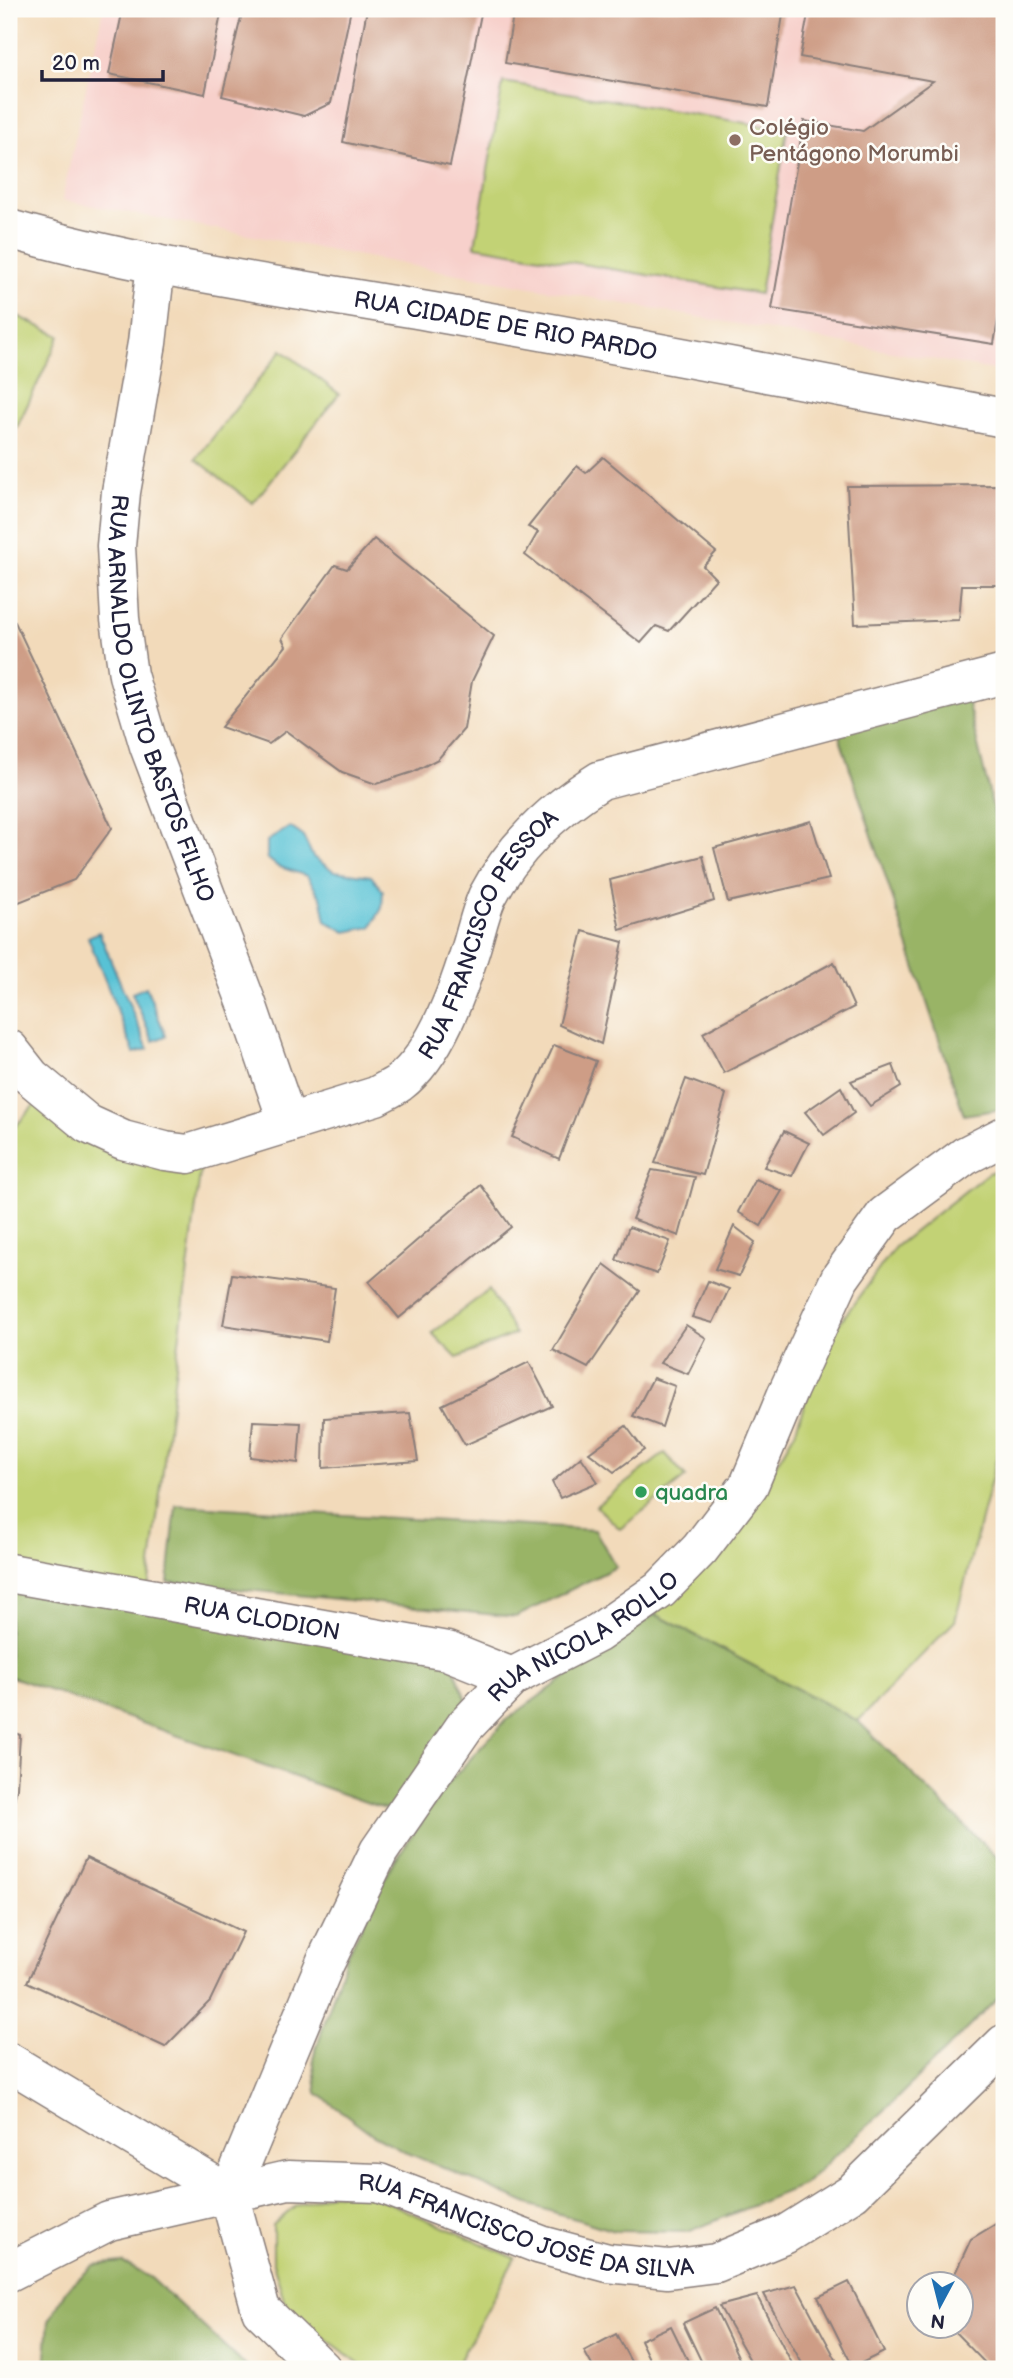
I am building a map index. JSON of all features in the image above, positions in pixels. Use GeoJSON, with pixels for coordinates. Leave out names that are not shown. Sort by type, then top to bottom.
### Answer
{"type":"FeatureCollection","features":[{"type":"Feature","properties":{"kind":"street","name":"RUA CIDADE DE RIO PARDO"},"geometry":{"type":"LineString","coordinates":[[9,229],[69,246],[156,264],[434,312],[1004,418]]}},
{"type":"Feature","properties":{"kind":"street","name":"RUA ARNALDO OLINTO BASTOS FILHO"},"geometry":{"type":"LineString","coordinates":[[156,264],[147,343],[121,492],[116,546],[120,619],[128,675],[149,746],[247,1004],[266,1066],[288,1123]]}},
{"type":"Feature","properties":{"kind":"street","name":"RUA FRANCISCO PESSOA"},"geometry":{"type":"LineString","coordinates":[[9,1049],[31,1077],[88,1124],[122,1140],[188,1154],[376,1096],[401,1082],[423,1056],[449,1015],[487,898],[520,846],[584,791],[601,780],[1004,674]]}},
{"type":"Feature","properties":{"kind":"street","name":"RUA NICOLA ROLLO"},"geometry":{"type":"LineString","coordinates":[[229,2194],[325,1963],[379,1851],[465,1726],[512,1677],[598,1633],[660,1590],[700,1549],[749,1485],[840,1278],[885,1215],[965,1156],[1004,1136]]}},
{"type":"Feature","properties":{"kind":"street","name":"RUA CLODION"},"geometry":{"type":"LineString","coordinates":[[9,1573],[447,1651],[512,1677]]}},
{"type":"Feature","properties":{"kind":"street","name":"RUA FRANCISCO JOSÉ DA SILVA"},"geometry":{"type":"LineString","coordinates":[[9,2272],[109,2221],[288,2180],[379,2183],[541,2245],[608,2263],[668,2269],[716,2263],[786,2234],[853,2192],[1004,2044]]}},
{"type":"Feature","properties":{"kind":"street"},"geometry":{"type":"LineString","coordinates":[[9,2062],[229,2194],[261,2310],[323,2369]]}},
{"type":"Feature","properties":{"kind":"shaded area","name":"Colégio Pentágono Morumbi"},"geometry":{"type":"Polygon","coordinates":[[[103,9],[1004,9],[1004,372],[62,200],[103,9]]]}},
{"type":"Feature","properties":{"kind":"green space"},"geometry":{"type":"Polygon","coordinates":[[[503,82],[787,130],[760,294],[475,246],[503,82]]]}},
{"type":"Feature","properties":{"kind":"green space"},"geometry":{"type":"Polygon","coordinates":[[[9,312],[60,336],[9,444],[9,312]]]}},
{"type":"Feature","properties":{"kind":"green space"},"geometry":{"type":"Polygon","coordinates":[[[282,350],[339,394],[253,503],[196,459],[282,350]]]}},
{"type":"Feature","properties":{"kind":"green space"},"geometry":{"type":"Polygon","coordinates":[[[967,700],[1004,854],[1004,1109],[964,1115],[837,729],[967,700]]]}},
{"type":"Feature","properties":{"kind":"green space"},"geometry":{"type":"Polygon","coordinates":[[[37,1102],[203,1149],[147,1598],[9,1573],[9,1134],[37,1102]]]}},
{"type":"Feature","properties":{"kind":"green space"},"geometry":{"type":"Polygon","coordinates":[[[1004,1168],[1004,1429],[955,1621],[858,1721],[655,1614],[741,1524],[795,1432],[825,1343],[895,1247],[988,1173],[1004,1168]]]}},
{"type":"Feature","properties":{"kind":"green space"},"geometry":{"type":"Polygon","coordinates":[[[489,1290],[515,1334],[457,1358],[432,1333],[489,1290]]]}},
{"type":"Feature","properties":{"kind":"green space","name":"quadra"},"geometry":{"type":"Polygon","coordinates":[[[665,1453],[686,1477],[620,1529],[596,1506],[665,1453]]]}},
{"type":"Feature","properties":{"kind":"green space"},"geometry":{"type":"Polygon","coordinates":[[[176,1505],[595,1530],[616,1567],[516,1617],[168,1582],[176,1505]]]}},
{"type":"Feature","properties":{"kind":"green space"},"geometry":{"type":"Polygon","coordinates":[[[9,1573],[447,1651],[470,1709],[388,1810],[9,1676],[9,1573]]]}},
{"type":"Feature","properties":{"kind":"green space"},"geometry":{"type":"Polygon","coordinates":[[[655,1614],[858,1721],[1004,1864],[1004,1992],[884,2111],[803,2185],[688,2232],[614,2231],[528,2204],[408,2153],[372,2134],[317,2093],[313,2058],[345,1960],[391,1866],[448,1783],[506,1720],[655,1614]]]}},
{"type":"Feature","properties":{"kind":"green space"},"geometry":{"type":"Polygon","coordinates":[[[332,2193],[378,2198],[515,2258],[455,2369],[367,2369],[287,2310],[273,2263],[273,2225],[296,2206],[332,2193]]]}},
{"type":"Feature","properties":{"kind":"green space"},"geometry":{"type":"Polygon","coordinates":[[[122,2262],[151,2278],[249,2369],[45,2369],[49,2321],[66,2290],[94,2265],[122,2262]]]}},
{"type":"Feature","properties":{"kind":"water"},"geometry":{"type":"Polygon","coordinates":[[[290,827],[303,836],[313,857],[334,871],[371,876],[383,891],[382,908],[371,927],[346,932],[326,921],[322,900],[307,876],[277,866],[267,858],[267,841],[290,827]]]}},
{"type":"Feature","properties":{"kind":"water"},"geometry":{"type":"Polygon","coordinates":[[[99,932],[148,1049],[134,1053],[88,937],[99,932]]]}},
{"type":"Feature","properties":{"kind":"water"},"geometry":{"type":"Polygon","coordinates":[[[146,987],[166,1036],[153,1041],[132,993],[146,987]]]}},
{"type":"Feature","properties":{"kind":"building"},"geometry":{"type":"Polygon","coordinates":[[[123,9],[222,9],[205,94],[109,74],[123,9]]]}},
{"type":"Feature","properties":{"kind":"building"},"geometry":{"type":"Polygon","coordinates":[[[243,9],[351,9],[331,103],[304,116],[222,96],[243,9]]]}},
{"type":"Feature","properties":{"kind":"building"},"geometry":{"type":"Polygon","coordinates":[[[367,9],[482,9],[450,166],[343,142],[367,9]]]}},
{"type":"Feature","properties":{"kind":"building"},"geometry":{"type":"Polygon","coordinates":[[[514,9],[784,9],[768,107],[505,63],[514,9]]]}},
{"type":"Feature","properties":{"kind":"building"},"geometry":{"type":"Polygon","coordinates":[[[809,9],[1004,9],[1004,303],[1001,302],[994,344],[772,309],[804,121],[863,131],[933,81],[800,57],[809,9]]]}},
{"type":"Feature","properties":{"kind":"building"},"geometry":{"type":"Polygon","coordinates":[[[603,457],[716,552],[703,566],[716,579],[669,631],[656,626],[641,643],[525,555],[538,532],[528,527],[577,466],[586,473],[603,457]]]}},
{"type":"Feature","properties":{"kind":"building"},"geometry":{"type":"Polygon","coordinates":[[[1004,485],[1004,585],[962,585],[959,620],[855,624],[847,486],[1004,485]]]}},
{"type":"Feature","properties":{"kind":"building"},"geometry":{"type":"Polygon","coordinates":[[[374,539],[494,636],[472,681],[464,729],[438,759],[413,772],[376,784],[342,772],[286,731],[269,744],[221,727],[286,646],[282,638],[335,565],[347,569],[374,539]]]}},
{"type":"Feature","properties":{"kind":"building"},"geometry":{"type":"Polygon","coordinates":[[[15,622],[112,828],[74,880],[9,906],[9,624],[15,622]]]}},
{"type":"Feature","properties":{"kind":"building"},"geometry":{"type":"Polygon","coordinates":[[[811,821],[829,879],[728,902],[714,848],[811,821]]]}},
{"type":"Feature","properties":{"kind":"building"},"geometry":{"type":"Polygon","coordinates":[[[703,856],[714,901],[620,930],[610,880],[703,856]]]}},
{"type":"Feature","properties":{"kind":"building"},"geometry":{"type":"Polygon","coordinates":[[[583,931],[623,942],[601,1044],[559,1025],[583,931]]]}},
{"type":"Feature","properties":{"kind":"building"},"geometry":{"type":"Polygon","coordinates":[[[834,962],[854,1007],[724,1073],[703,1033],[834,962]]]}},
{"type":"Feature","properties":{"kind":"building"},"geometry":{"type":"Polygon","coordinates":[[[554,1045],[596,1061],[559,1159],[512,1137],[554,1045]]]}},
{"type":"Feature","properties":{"kind":"building"},"geometry":{"type":"Polygon","coordinates":[[[893,1065],[901,1087],[870,1106],[851,1081],[893,1065]]]}},
{"type":"Feature","properties":{"kind":"building"},"geometry":{"type":"Polygon","coordinates":[[[686,1079],[726,1094],[703,1175],[655,1163],[686,1079]]]}},
{"type":"Feature","properties":{"kind":"building"},"geometry":{"type":"Polygon","coordinates":[[[841,1087],[854,1113],[824,1135],[805,1112],[841,1087]]]}},
{"type":"Feature","properties":{"kind":"building"},"geometry":{"type":"Polygon","coordinates":[[[784,1131],[809,1143],[792,1176],[764,1167],[784,1131]]]}},
{"type":"Feature","properties":{"kind":"building"},"geometry":{"type":"Polygon","coordinates":[[[652,1170],[695,1177],[679,1236],[632,1219],[652,1170]]]}},
{"type":"Feature","properties":{"kind":"building"},"geometry":{"type":"Polygon","coordinates":[[[756,1179],[782,1191],[761,1226],[738,1212],[756,1179]]]}},
{"type":"Feature","properties":{"kind":"building"},"geometry":{"type":"Polygon","coordinates":[[[481,1185],[511,1227],[399,1318],[369,1282],[481,1185]]]}},
{"type":"Feature","properties":{"kind":"building"},"geometry":{"type":"Polygon","coordinates":[[[734,1226],[755,1242],[739,1276],[715,1269],[734,1226]]]}},
{"type":"Feature","properties":{"kind":"building"},"geometry":{"type":"Polygon","coordinates":[[[629,1227],[670,1241],[657,1274],[616,1260],[629,1227]]]}},
{"type":"Feature","properties":{"kind":"building"},"geometry":{"type":"Polygon","coordinates":[[[604,1264],[640,1291],[588,1368],[553,1350],[604,1264]]]}},
{"type":"Feature","properties":{"kind":"building"},"geometry":{"type":"Polygon","coordinates":[[[232,1274],[335,1288],[327,1341],[223,1325],[232,1274]]]}},
{"type":"Feature","properties":{"kind":"building"},"geometry":{"type":"Polygon","coordinates":[[[708,1281],[729,1289],[713,1323],[692,1317],[708,1281]]]}},
{"type":"Feature","properties":{"kind":"building"},"geometry":{"type":"Polygon","coordinates":[[[686,1325],[706,1338],[688,1374],[660,1363],[686,1325]]]}},
{"type":"Feature","properties":{"kind":"building"},"geometry":{"type":"Polygon","coordinates":[[[529,1362],[552,1406],[465,1445],[442,1405],[529,1362]]]}},
{"type":"Feature","properties":{"kind":"building"},"geometry":{"type":"Polygon","coordinates":[[[653,1378],[675,1386],[662,1427],[633,1416],[653,1378]]]}},
{"type":"Feature","properties":{"kind":"building"},"geometry":{"type":"Polygon","coordinates":[[[410,1413],[418,1461],[323,1468],[324,1418],[410,1413]]]}},
{"type":"Feature","properties":{"kind":"building"},"geometry":{"type":"Polygon","coordinates":[[[253,1421],[301,1423],[298,1463],[250,1457],[253,1421]]]}},
{"type":"Feature","properties":{"kind":"building"},"geometry":{"type":"Polygon","coordinates":[[[626,1426],[644,1450],[614,1472],[589,1453],[626,1426]]]}},
{"type":"Feature","properties":{"kind":"building"},"geometry":{"type":"Polygon","coordinates":[[[581,1457],[598,1482],[560,1498],[552,1482],[581,1457]]]}},
{"type":"Feature","properties":{"kind":"building"},"geometry":{"type":"Polygon","coordinates":[[[9,1731],[20,1735],[17,1788],[10,1817],[9,1731]]]}},
{"type":"Feature","properties":{"kind":"building"},"geometry":{"type":"Polygon","coordinates":[[[86,1858],[243,1932],[210,2001],[165,2047],[27,1982],[86,1858]]]}},
{"type":"Feature","properties":{"kind":"building"},"geometry":{"type":"Polygon","coordinates":[[[1004,2219],[1004,2369],[991,2369],[963,2340],[974,2340],[974,2270],[957,2270],[971,2239],[1004,2219]]]}},
{"type":"Feature","properties":{"kind":"building"},"geometry":{"type":"Polygon","coordinates":[[[849,2282],[884,2352],[853,2367],[818,2297],[849,2282]]]}},
{"type":"Feature","properties":{"kind":"building"},"geometry":{"type":"Polygon","coordinates":[[[796,2285],[839,2365],[831,2369],[805,2369],[764,2294],[796,2285]]]}},
{"type":"Feature","properties":{"kind":"building"},"geometry":{"type":"Polygon","coordinates":[[[757,2296],[795,2369],[755,2369],[719,2306],[757,2296]]]}},
{"type":"Feature","properties":{"kind":"building"},"geometry":{"type":"Polygon","coordinates":[[[715,2308],[744,2369],[705,2369],[683,2323],[715,2308]]]}},
{"type":"Feature","properties":{"kind":"building"},"geometry":{"type":"Polygon","coordinates":[[[671,2326],[692,2369],[654,2369],[640,2340],[671,2326]]]}},
{"type":"Feature","properties":{"kind":"building"},"geometry":{"type":"Polygon","coordinates":[[[616,2334],[635,2369],[594,2369],[584,2351],[616,2334]]]}},
{"type":"Feature","properties":{"kind":"place","name":"Colégio Pentágono Morumbi"},"geometry":{"type":"Point","coordinates":[735,140]}},
{"type":"Feature","properties":{"kind":"place","name":"quadra"},"geometry":{"type":"Point","coordinates":[641,1492]}}]}
